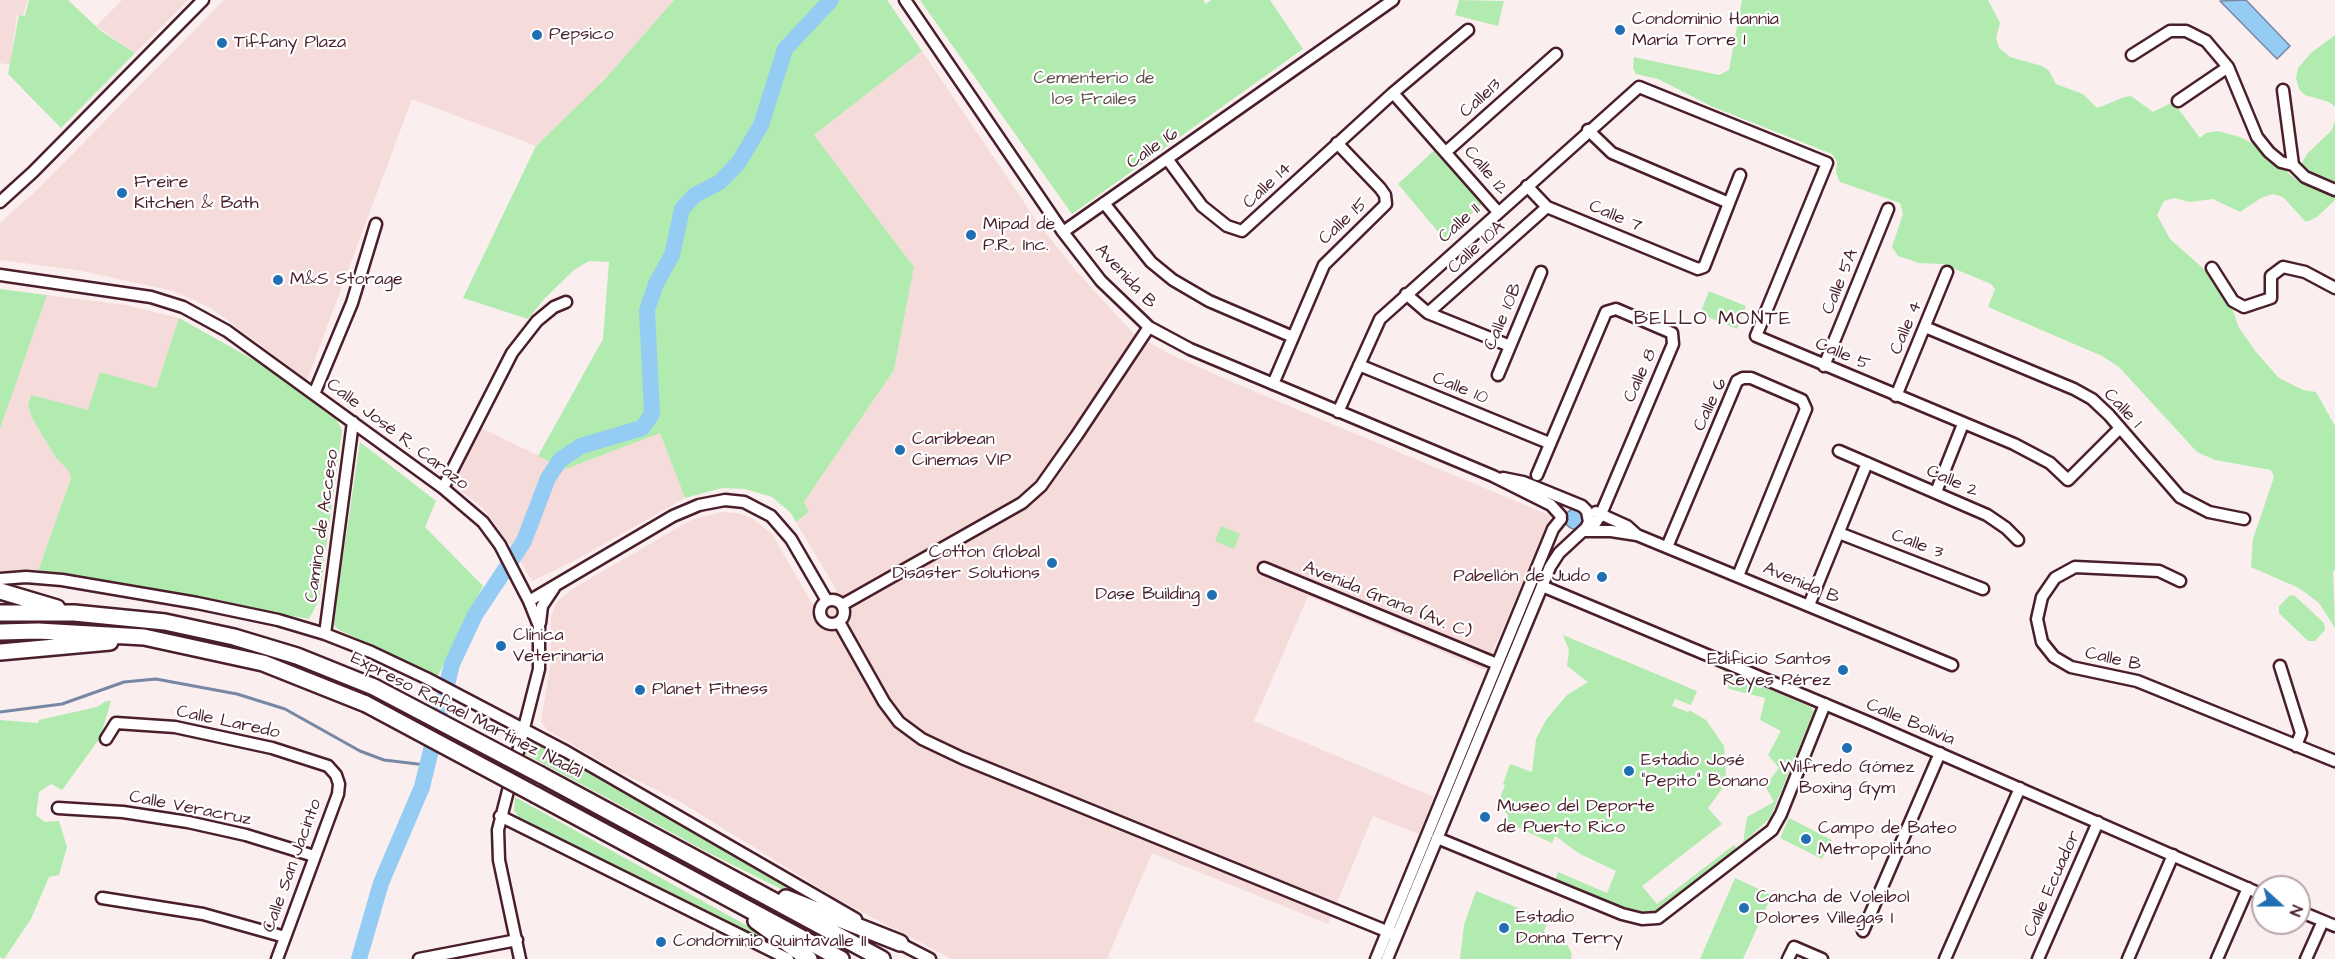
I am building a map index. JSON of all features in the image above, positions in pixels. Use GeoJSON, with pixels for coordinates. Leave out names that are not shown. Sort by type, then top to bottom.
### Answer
{"type":"FeatureCollection","features":[{"type":"Feature","properties":{"kind":"highway"},"geometry":{"type":"LineString","coordinates":[[0,591],[74,613]]}},
{"type":"Feature","properties":{"kind":"highway"},"geometry":{"type":"LineString","coordinates":[[0,596],[29,600]]}},
{"type":"Feature","properties":{"kind":"highway","name":"Expreso Rafael Martínez Nadal"},"geometry":{"type":"LineString","coordinates":[[0,613],[74,613],[165,622],[234,637],[297,656],[374,687],[882,959]]}},
{"type":"Feature","properties":{"kind":"highway","name":"Expreso Rafael Martínez Nadal"},"geometry":{"type":"LineString","coordinates":[[0,632],[38,631],[144,637],[263,663],[320,684],[366,704],[842,959]]}},
{"type":"Feature","properties":{"kind":"highway"},"geometry":{"type":"LineString","coordinates":[[0,652],[144,637]]}},
{"type":"Feature","properties":{"kind":"highway"},"geometry":{"type":"LineString","coordinates":[[746,886],[788,898],[900,943]]}},
{"type":"Feature","properties":{"kind":"highway"},"geometry":{"type":"LineString","coordinates":[[736,903],[766,930],[809,959]]}},
{"type":"Feature","properties":{"kind":"street"},"geometry":{"type":"LineString","coordinates":[[0,202],[203,0]]}},
{"type":"Feature","properties":{"kind":"street","name":"Avenida B"},"geometry":{"type":"LineString","coordinates":[[905,0],[1063,232],[1101,281],[1149,327],[1190,349],[1493,476],[1551,505],[1561,518]]}},
{"type":"Feature","properties":{"kind":"street","name":"Calle 16"},"geometry":{"type":"LineString","coordinates":[[1063,232],[1394,0]]}},
{"type":"Feature","properties":{"kind":"street","name":"Calle 14"},"geometry":{"type":"LineString","coordinates":[[1168,160],[1202,206],[1227,226],[1242,231],[1393,93],[1468,30]]}},
{"type":"Feature","properties":{"kind":"street"},"geometry":{"type":"LineString","coordinates":[[2132,55],[2170,31],[2178,30],[2206,41],[2228,67],[2258,137],[2281,162],[2292,165],[2305,177],[2335,190]]}},
{"type":"Feature","properties":{"kind":"street","name":"Calle13"},"geometry":{"type":"LineString","coordinates":[[1447,151],[1556,54]]}},
{"type":"Feature","properties":{"kind":"street"},"geometry":{"type":"LineString","coordinates":[[2178,101],[2228,67]]}},
{"type":"Feature","properties":{"kind":"street","name":"Calle 11"},"geometry":{"type":"LineString","coordinates":[[1338,412],[1380,319],[1588,130],[1639,87]]}},
{"type":"Feature","properties":{"kind":"street","name":"Calle 5"},"geometry":{"type":"LineString","coordinates":[[1639,87],[1827,163],[1756,336],[2040,457],[2067,480],[2120,428]]}},
{"type":"Feature","properties":{"kind":"street"},"geometry":{"type":"LineString","coordinates":[[2283,90],[2292,165]]}},
{"type":"Feature","properties":{"kind":"street"},"geometry":{"type":"LineString","coordinates":[[1393,93],[1447,151]]}},
{"type":"Feature","properties":{"kind":"street"},"geometry":{"type":"LineString","coordinates":[[1588,130],[1612,153],[1729,203],[1740,175]]}},
{"type":"Feature","properties":{"kind":"street","name":"Calle 15"},"geometry":{"type":"LineString","coordinates":[[1273,384],[1324,265],[1386,204],[1385,195],[1380,188],[1337,143]]}},
{"type":"Feature","properties":{"kind":"street","name":"Calle 12"},"geometry":{"type":"LineString","coordinates":[[1447,151],[1498,212]]}},
{"type":"Feature","properties":{"kind":"street","name":"Calle 7"},"geometry":{"type":"LineString","coordinates":[[1527,186],[1547,207],[1698,269],[1704,267],[1729,203]]}},
{"type":"Feature","properties":{"kind":"street"},"geometry":{"type":"LineString","coordinates":[[1104,203],[1151,262],[1173,280],[1209,301],[1293,337]]}},
{"type":"Feature","properties":{"kind":"street","name":"Calle 10A"},"geometry":{"type":"LineString","coordinates":[[1428,313],[1547,207]]}},
{"type":"Feature","properties":{"kind":"street","name":"Calle 5A"},"geometry":{"type":"LineString","coordinates":[[1824,366],[1888,209]]}},
{"type":"Feature","properties":{"kind":"street"},"geometry":{"type":"LineString","coordinates":[[314,394],[352,303],[376,224]]}},
{"type":"Feature","properties":{"kind":"street"},"geometry":{"type":"LineString","coordinates":[[2212,268],[2233,301],[2244,307],[2271,298],[2271,276],[2283,267],[2305,272],[2335,288]]}},
{"type":"Feature","properties":{"kind":"street","name":"Calle 10B"},"geometry":{"type":"LineString","coordinates":[[1498,375],[1541,272]]}},
{"type":"Feature","properties":{"kind":"street","name":"Calle 4"},"geometry":{"type":"LineString","coordinates":[[1896,396],[1947,272]]}},
{"type":"Feature","properties":{"kind":"street","name":"Calle José R. Carazo"},"geometry":{"type":"LineString","coordinates":[[0,275],[151,297],[183,307],[227,331],[443,488],[483,522],[500,545],[523,588],[539,626],[540,659],[500,816],[499,860],[520,959]]}},
{"type":"Feature","properties":{"kind":"street"},"geometry":{"type":"LineString","coordinates":[[1406,294],[1428,313],[1510,346]]}},
{"type":"Feature","properties":{"kind":"street"},"geometry":{"type":"LineString","coordinates":[[443,488],[512,352],[537,321],[554,307],[566,302]]}},
{"type":"Feature","properties":{"kind":"street","name":"Calle 8"},"geometry":{"type":"LineString","coordinates":[[1392,933],[1437,838],[1553,562],[1583,530],[1596,522],[1601,514],[1673,344],[1672,333],[1616,309],[1606,312],[1537,476]]}},
{"type":"Feature","properties":{"kind":"street"},"geometry":{"type":"LineString","coordinates":[[842,605],[1022,503],[1041,486],[1149,327]]}},
{"type":"Feature","properties":{"kind":"street","name":"Calle 1"},"geometry":{"type":"LineString","coordinates":[[1925,327],[2074,389],[2091,399],[2120,428],[2180,497],[2209,512],[2244,519]]}},
{"type":"Feature","properties":{"kind":"street","name":"Calle 10"},"geometry":{"type":"LineString","coordinates":[[1359,364],[1550,443]]}},
{"type":"Feature","properties":{"kind":"street","name":"Calle 6"},"geometry":{"type":"LineString","coordinates":[[1667,547],[1737,381],[1751,378],[1802,400],[1806,409],[1738,576]]}},
{"type":"Feature","properties":{"kind":"street","name":"Camino de Acceso"},"geometry":{"type":"LineString","coordinates":[[325,634],[353,422]]}},
{"type":"Feature","properties":{"kind":"street"},"geometry":{"type":"LineString","coordinates":[[1936,492],[1963,424]]}},
{"type":"Feature","properties":{"kind":"street","name":"Calle 2"},"geometry":{"type":"LineString","coordinates":[[1839,451],[1997,520],[2018,540]]}},
{"type":"Feature","properties":{"kind":"street"},"geometry":{"type":"LineString","coordinates":[[1809,605],[1867,463]]}},
{"type":"Feature","properties":{"kind":"street","name":"Avenida B"},"geometry":{"type":"LineString","coordinates":[[1493,476],[1523,482],[1627,526],[1637,535]]}},
{"type":"Feature","properties":{"kind":"street"},"geometry":{"type":"LineString","coordinates":[[529,601],[673,516],[699,505],[725,500],[744,502],[771,516],[791,539],[827,601]]}},
{"type":"Feature","properties":{"kind":"street"},"geometry":{"type":"LineString","coordinates":[[1376,959],[1392,933],[1497,664],[1553,529],[1565,509],[1580,506],[1589,514],[1583,530],[1569,531],[1561,518]]}},
{"type":"Feature","properties":{"kind":"street","name":"Avenida B"},"geometry":{"type":"LineString","coordinates":[[1583,530],[1637,535],[1952,665]]}},
{"type":"Feature","properties":{"kind":"street","name":"Calle 3"},"geometry":{"type":"LineString","coordinates":[[1839,533],[1983,589]]}},
{"type":"Feature","properties":{"kind":"street","name":"Calle B"},"geometry":{"type":"LineString","coordinates":[[2180,581],[2159,571],[2075,567],[2055,578],[2042,597],[2037,620],[2042,642],[2054,657],[2071,667],[2137,681],[2335,761]]}},
{"type":"Feature","properties":{"kind":"street","name":"Avenida Grana (Av. C)"},"geometry":{"type":"LineString","coordinates":[[1264,568],[1497,664]]}},
{"type":"Feature","properties":{"kind":"street"},"geometry":{"type":"LineString","coordinates":[[0,579],[26,577],[120,590],[278,620],[325,634],[426,678],[567,752],[930,959]]}},
{"type":"Feature","properties":{"kind":"street"},"geometry":{"type":"LineString","coordinates":[[539,626],[542,606],[555,585]]}},
{"type":"Feature","properties":{"kind":"street","name":"Calle Bolivia"},"geometry":{"type":"LineString","coordinates":[[1542,586],[1940,753],[2251,889]]}},
{"type":"Feature","properties":{"kind":"street"},"geometry":{"type":"LineString","coordinates":[[835,600],[842,605],[844,614],[839,622],[830,624],[821,617],[822,606],[827,601],[835,600]]}},
{"type":"Feature","properties":{"kind":"street"},"geometry":{"type":"LineString","coordinates":[[839,622],[884,702],[900,722],[922,739],[962,758],[1392,933]]}},
{"type":"Feature","properties":{"kind":"street"},"geometry":{"type":"LineString","coordinates":[[2280,666],[2301,733],[2296,746]]}},
{"type":"Feature","properties":{"kind":"street"},"geometry":{"type":"LineString","coordinates":[[1437,838],[1636,918],[1658,918],[1772,830],[1825,704]]}},
{"type":"Feature","properties":{"kind":"street","name":"Calle Laredo"},"geometry":{"type":"LineString","coordinates":[[106,738],[116,723],[175,728],[272,748],[328,766],[339,784]]}},
{"type":"Feature","properties":{"kind":"street"},"geometry":{"type":"LineString","coordinates":[[1863,930],[1940,753]]}},
{"type":"Feature","properties":{"kind":"street","name":"Calle San Jacinto"},"geometry":{"type":"LineString","coordinates":[[277,959],[338,794],[339,784]]}},
{"type":"Feature","properties":{"kind":"street"},"geometry":{"type":"LineString","coordinates":[[1945,959],[2020,789]]}},
{"type":"Feature","properties":{"kind":"street","name":"Calle Veracruz"},"geometry":{"type":"LineString","coordinates":[[58,808],[123,813],[188,822],[246,835],[314,856]]}},
{"type":"Feature","properties":{"kind":"street"},"geometry":{"type":"LineString","coordinates":[[500,816],[788,959]]}},
{"type":"Feature","properties":{"kind":"street","name":"Calle Ecuador"},"geometry":{"type":"LineString","coordinates":[[2038,959],[2098,822]]}},
{"type":"Feature","properties":{"kind":"street"},"geometry":{"type":"LineString","coordinates":[[2128,959],[2173,855]]}},
{"type":"Feature","properties":{"kind":"street"},"geometry":{"type":"LineString","coordinates":[[2217,959],[2248,888]]}},
{"type":"Feature","properties":{"kind":"street"},"geometry":{"type":"LineString","coordinates":[[102,898],[203,914],[285,937]]}},
{"type":"Feature","properties":{"kind":"street"},"geometry":{"type":"LineString","coordinates":[[2311,916],[2335,926]]}},
{"type":"Feature","properties":{"kind":"street"},"geometry":{"type":"LineString","coordinates":[[2306,959],[2323,921]]}},
{"type":"Feature","properties":{"kind":"street"},"geometry":{"type":"LineString","coordinates":[[1387,959],[1392,933]]}},
{"type":"Feature","properties":{"kind":"street"},"geometry":{"type":"LineString","coordinates":[[419,959],[517,940]]}},
{"type":"Feature","properties":{"kind":"street"},"geometry":{"type":"LineString","coordinates":[[1788,959],[1794,947],[1822,959]]}},
{"type":"Feature","properties":{"kind":"shaded area"},"geometry":{"type":"Polygon","coordinates":[[[0,0],[28,0],[23,15],[17,15],[10,65],[0,63],[0,0]]]}},
{"type":"Feature","properties":{"kind":"shaded area"},"geometry":{"type":"Polygon","coordinates":[[[122,0],[188,0],[135,53],[96,26],[122,0]]]}},
{"type":"Feature","properties":{"kind":"shaded area"},"geometry":{"type":"Polygon","coordinates":[[[224,0],[674,0],[605,79],[536,146],[412,99],[307,380],[211,308],[173,291],[77,270],[0,260],[0,223],[38,189],[224,0]]]}},
{"type":"Feature","properties":{"kind":"shaded area"},"geometry":{"type":"Polygon","coordinates":[[[922,51],[1038,223],[1076,271],[1133,333],[1166,352],[1232,382],[1551,516],[1485,670],[1308,596],[1254,721],[1434,797],[1419,834],[1373,816],[1328,924],[1152,853],[1107,959],[952,959],[839,900],[679,801],[621,773],[547,730],[541,721],[551,661],[551,617],[556,603],[572,589],[691,520],[721,512],[737,513],[752,518],[772,534],[813,605],[837,591],[796,522],[809,513],[804,502],[894,370],[914,267],[814,135],[922,51]]]}},
{"type":"Feature","properties":{"kind":"shaded area"},"geometry":{"type":"Polygon","coordinates":[[[47,295],[126,305],[179,318],[156,388],[100,372],[88,411],[31,395],[28,406],[32,418],[56,458],[70,471],[71,478],[37,574],[0,575],[0,429],[47,295]]]}},
{"type":"Feature","properties":{"kind":"shaded area"},"geometry":{"type":"Polygon","coordinates":[[[481,428],[566,469],[660,433],[685,498],[572,562],[532,581],[511,546],[482,507],[451,484],[481,428]]]}},
{"type":"Feature","properties":{"kind":"green space"},"geometry":{"type":"Polygon","coordinates":[[[29,0],[68,0],[101,31],[135,53],[61,128],[8,74],[19,15],[25,16],[29,0]]]}},
{"type":"Feature","properties":{"kind":"green space"},"geometry":{"type":"Polygon","coordinates":[[[674,0],[887,0],[922,51],[814,135],[914,267],[894,370],[804,502],[809,512],[796,522],[790,512],[772,497],[745,489],[722,488],[685,498],[660,433],[566,469],[538,456],[603,339],[609,262],[589,261],[574,270],[545,298],[528,319],[463,298],[536,146],[605,79],[674,0]]]}},
{"type":"Feature","properties":{"kind":"green space","name":"Cementerio de los Frailes"},"geometry":{"type":"Polygon","coordinates":[[[920,0],[1203,0],[1206,4],[1211,0],[1270,0],[1303,49],[1072,214],[920,0]]]}},
{"type":"Feature","properties":{"kind":"green space"},"geometry":{"type":"Polygon","coordinates":[[[1459,0],[1504,1],[1498,26],[1455,15],[1459,0]]]}},
{"type":"Feature","properties":{"kind":"green space"},"geometry":{"type":"Polygon","coordinates":[[[1742,0],[1988,0],[2000,23],[1996,38],[1999,48],[2010,57],[2042,66],[2049,71],[2056,84],[2083,94],[2097,108],[2131,96],[2153,112],[2173,102],[2200,138],[2206,133],[2218,131],[2240,137],[2259,147],[2295,179],[2335,196],[2335,200],[2317,217],[2306,222],[2283,197],[2273,194],[2261,198],[2240,212],[2213,199],[2190,202],[2174,198],[2164,201],[2157,215],[2170,239],[2205,270],[2228,296],[2239,328],[2256,352],[2279,378],[2303,390],[2316,392],[2335,426],[2335,570],[2333,571],[2335,628],[2319,603],[2299,588],[2251,567],[2253,539],[2274,477],[2271,470],[2215,460],[2197,452],[2119,367],[2102,356],[1988,307],[1995,289],[1991,284],[1943,264],[1919,263],[1898,256],[1892,247],[1903,214],[1900,203],[1840,182],[1836,173],[1837,162],[1832,154],[1713,107],[1658,79],[1636,74],[1633,68],[1634,57],[1719,75],[1729,70],[1742,0]]]}},
{"type":"Feature","properties":{"kind":"green space"},"geometry":{"type":"Polygon","coordinates":[[[2335,35],[2335,107],[2329,102],[2305,95],[2299,89],[2296,78],[2298,68],[2311,53],[2335,35]]]}},
{"type":"Feature","properties":{"kind":"green space"},"geometry":{"type":"Polygon","coordinates":[[[2335,120],[2335,182],[2301,165],[2307,154],[2332,130],[2335,120]]]}},
{"type":"Feature","properties":{"kind":"green space"},"geometry":{"type":"Polygon","coordinates":[[[1441,144],[1481,205],[1444,239],[1398,184],[1441,144]]]}},
{"type":"Feature","properties":{"kind":"green space"},"geometry":{"type":"Polygon","coordinates":[[[0,289],[47,295],[0,429],[0,289]]]}},
{"type":"Feature","properties":{"kind":"green space"},"geometry":{"type":"Polygon","coordinates":[[[1709,291],[1746,306],[1737,329],[1700,314],[1709,291]]]}},
{"type":"Feature","properties":{"kind":"green space"},"geometry":{"type":"Polygon","coordinates":[[[179,318],[254,360],[327,410],[337,420],[342,431],[319,600],[309,619],[104,582],[37,574],[71,478],[69,471],[56,458],[32,418],[28,406],[31,395],[88,410],[100,372],[156,388],[179,318]]]}},
{"type":"Feature","properties":{"kind":"green space"},"geometry":{"type":"Polygon","coordinates":[[[360,442],[436,501],[425,527],[483,586],[438,676],[339,630],[333,624],[360,442]]]}},
{"type":"Feature","properties":{"kind":"green space"},"geometry":{"type":"Polygon","coordinates":[[[1221,526],[1240,534],[1234,549],[1215,541],[1221,526]]]}},
{"type":"Feature","properties":{"kind":"green space"},"geometry":{"type":"Polygon","coordinates":[[[2290,595],[2295,596],[2324,623],[2325,630],[2315,641],[2308,641],[2279,613],[2279,606],[2290,595]]]}},
{"type":"Feature","properties":{"kind":"green space","name":"Estadio José \"Pepito\" Bonano"},"geometry":{"type":"Polygon","coordinates":[[[1563,635],[1697,691],[1691,705],[1675,699],[1672,706],[1688,712],[1689,710],[1706,720],[1724,746],[1726,776],[1722,789],[1708,808],[1722,824],[1642,886],[1657,904],[1734,845],[1739,851],[1658,913],[1635,912],[1559,882],[1556,878],[1558,872],[1607,893],[1616,871],[1580,854],[1555,836],[1552,843],[1508,823],[1508,815],[1500,807],[1503,800],[1500,798],[1505,785],[1503,784],[1510,764],[1532,772],[1536,739],[1546,720],[1567,695],[1588,682],[1567,666],[1569,650],[1563,635]]]}},
{"type":"Feature","properties":{"kind":"green space"},"geometry":{"type":"Polygon","coordinates":[[[1723,670],[1811,707],[1814,712],[1770,818],[1743,843],[1747,817],[1774,802],[1765,786],[1779,768],[1768,755],[1781,731],[1760,720],[1765,698],[1729,689],[1723,670]]]}},
{"type":"Feature","properties":{"kind":"green space"},"geometry":{"type":"Polygon","coordinates":[[[106,701],[111,701],[100,738],[62,790],[51,784],[39,792],[36,815],[45,822],[59,821],[67,847],[59,875],[49,877],[31,919],[4,959],[0,957],[0,720],[38,723],[39,720],[97,707],[106,701]]]}},
{"type":"Feature","properties":{"kind":"green space"},"geometry":{"type":"Polygon","coordinates":[[[532,743],[548,745],[817,902],[815,906],[709,853],[525,754],[532,743]]]}},
{"type":"Feature","properties":{"kind":"green space"},"geometry":{"type":"Polygon","coordinates":[[[515,797],[771,939],[770,944],[534,827],[514,811],[515,797]]]}},
{"type":"Feature","properties":{"kind":"green space","name":"Campo de Bateo Metropolitano"},"geometry":{"type":"Polygon","coordinates":[[[1789,818],[1832,840],[1822,859],[1780,838],[1789,818]]]}},
{"type":"Feature","properties":{"kind":"green space","name":"Cancha de Voleibol Dolores Villegas I"},"geometry":{"type":"Polygon","coordinates":[[[1735,878],[1772,895],[1743,959],[1700,959],[1735,878]]]}},
{"type":"Feature","properties":{"kind":"green space","name":"Estadio Donna Terry"},"geometry":{"type":"Polygon","coordinates":[[[1476,891],[1548,920],[1544,932],[1566,942],[1572,954],[1571,959],[1460,959],[1464,925],[1476,891]]]}},
{"type":"Feature","properties":{"kind":"water"},"geometry":{"type":"Polygon","coordinates":[[[2246,0],[2290,46],[2277,59],[2220,1],[2246,0]]]}},
{"type":"Feature","properties":{"kind":"water"},"geometry":{"type":"Polygon","coordinates":[[[1575,509],[1582,512],[1585,519],[1582,526],[1575,529],[1568,526],[1565,519],[1568,512],[1575,509]]]}},
{"type":"Feature","properties":{"kind":"waterway"},"geometry":{"type":"LineString","coordinates":[[359,959],[381,883],[422,787],[452,664],[475,615],[524,541],[548,478],[560,460],[581,446],[642,428],[652,414],[647,310],[656,284],[672,255],[682,209],[695,195],[720,182],[739,162],[761,125],[785,49],[831,0]]}},
{"type":"Feature","properties":{"kind":"waterway"},"geometry":{"type":"LineString","coordinates":[[0,712],[62,704],[124,682],[156,679],[237,694],[285,709],[360,751],[384,760],[426,765]]}},
{"type":"Feature","properties":{"kind":"place","name":"Condominio Hannia María Torre 1"},"geometry":{"type":"Point","coordinates":[1620,30]}},
{"type":"Feature","properties":{"kind":"place","name":"Pepsico"},"geometry":{"type":"Point","coordinates":[537,35]}},
{"type":"Feature","properties":{"kind":"place","name":"Tiffany Plaza"},"geometry":{"type":"Point","coordinates":[222,43]}},
{"type":"Feature","properties":{"kind":"place","name":"Freire Kitchen & Bath"},"geometry":{"type":"Point","coordinates":[122,193]}},
{"type":"Feature","properties":{"kind":"place","name":"Mipad de P.R., Inc."},"geometry":{"type":"Point","coordinates":[971,235]}},
{"type":"Feature","properties":{"kind":"place","name":"M&S Storage"},"geometry":{"type":"Point","coordinates":[278,280]}},
{"type":"Feature","properties":{"kind":"place","name":"Caribbean Cinemas VIP"},"geometry":{"type":"Point","coordinates":[900,450]}},
{"type":"Feature","properties":{"kind":"place","name":"Cotton Global Disaster Solutions"},"geometry":{"type":"Point","coordinates":[1052,563]}},
{"type":"Feature","properties":{"kind":"place","name":"Pabellón de Judo"},"geometry":{"type":"Point","coordinates":[1602,577]}},
{"type":"Feature","properties":{"kind":"place","name":"Dase Building"},"geometry":{"type":"Point","coordinates":[1212,595]}},
{"type":"Feature","properties":{"kind":"place","name":"Clínica Veterinaria"},"geometry":{"type":"Point","coordinates":[501,646]}},
{"type":"Feature","properties":{"kind":"place","name":"Edificio Santos Reyes Pérez"},"geometry":{"type":"Point","coordinates":[1843,670]}},
{"type":"Feature","properties":{"kind":"place","name":"Planet Fitness"},"geometry":{"type":"Point","coordinates":[640,690]}},
{"type":"Feature","properties":{"kind":"place","name":"Wilfredo Gómez Boxing Gym"},"geometry":{"type":"Point","coordinates":[1847,748]}},
{"type":"Feature","properties":{"kind":"place","name":"Estadio José \"Pepito\" Bonano"},"geometry":{"type":"Point","coordinates":[1629,771]}},
{"type":"Feature","properties":{"kind":"place","name":"Museo del Deporte de Puerto Rico"},"geometry":{"type":"Point","coordinates":[1485,817]}},
{"type":"Feature","properties":{"kind":"place","name":"Campo de Bateo Metropolitano"},"geometry":{"type":"Point","coordinates":[1806,839]}},
{"type":"Feature","properties":{"kind":"place","name":"Cancha de Voleibol Dolores Villegas I"},"geometry":{"type":"Point","coordinates":[1744,908]}},
{"type":"Feature","properties":{"kind":"place","name":"Estadio Donna Terry"},"geometry":{"type":"Point","coordinates":[1504,928]}},
{"type":"Feature","properties":{"kind":"place","name":"Condominio Quintavalle II"},"geometry":{"type":"Point","coordinates":[661,942]}},
{"type":"Feature","properties":{"kind":"district","name":"BELLO MONTE"},"geometry":{"type":"Point","coordinates":[1713,320]}}]}
